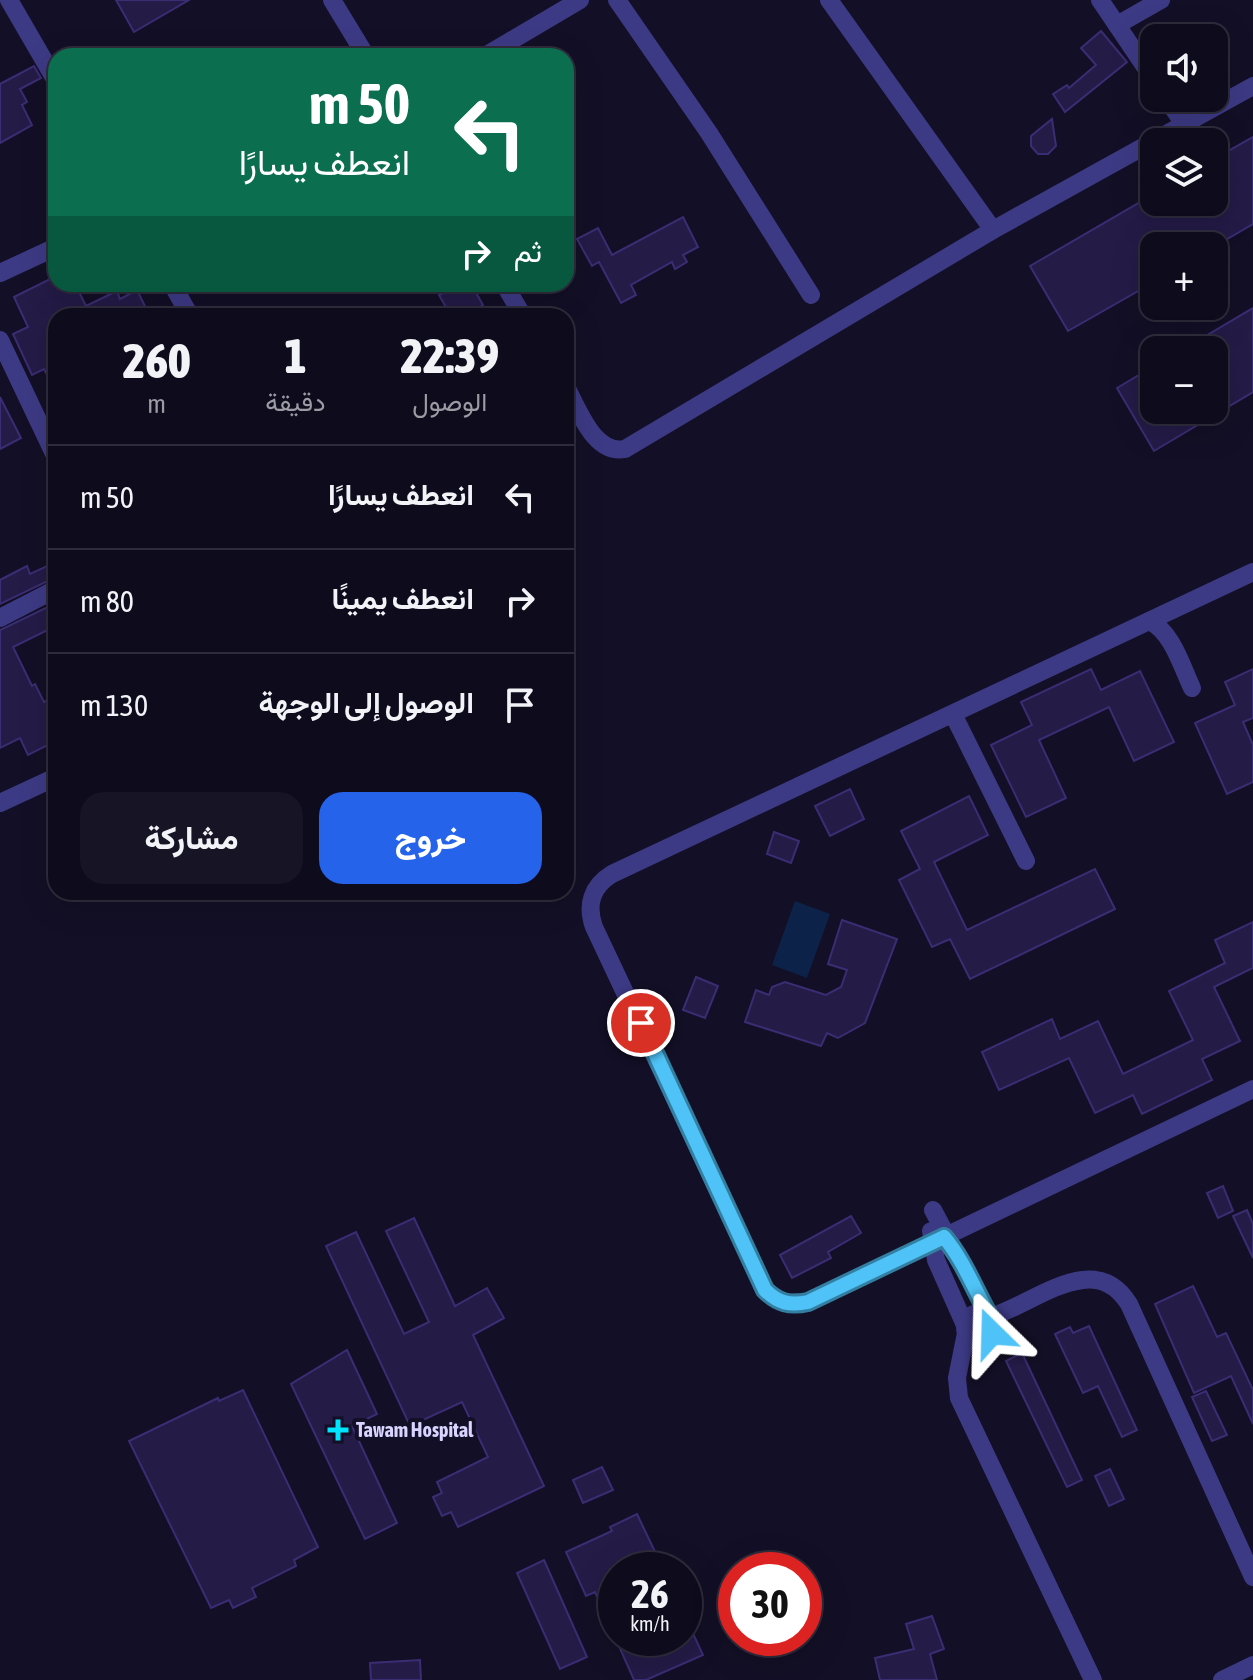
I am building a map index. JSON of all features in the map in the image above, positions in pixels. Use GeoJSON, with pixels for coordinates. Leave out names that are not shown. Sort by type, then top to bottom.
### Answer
{"type":"FeatureCollection","features":[{"type":"Feature","properties":{"kind":"street"},"geometry":{"type":"LineString","coordinates":[[9,0],[48,67]]}},
{"type":"Feature","properties":{"kind":"street"},"geometry":{"type":"LineString","coordinates":[[332,0],[361,48]]}},
{"type":"Feature","properties":{"kind":"street"},"geometry":{"type":"LineString","coordinates":[[499,48],[580,0]]}},
{"type":"Feature","properties":{"kind":"street"},"geometry":{"type":"LineString","coordinates":[[617,0],[709,133],[811,295]]}},
{"type":"Feature","properties":{"kind":"street"},"geometry":{"type":"LineString","coordinates":[[829,0],[993,230]]}},
{"type":"Feature","properties":{"kind":"street"},"geometry":{"type":"LineString","coordinates":[[1100,0],[1140,59]]}},
{"type":"Feature","properties":{"kind":"street"},"geometry":{"type":"LineString","coordinates":[[1117,25],[1161,0]]}},
{"type":"Feature","properties":{"kind":"street"},"geometry":{"type":"LineString","coordinates":[[574,400],[600,443],[613,450],[625,449],[993,230],[1253,86]]}},
{"type":"Feature","properties":{"kind":"street"},"geometry":{"type":"LineString","coordinates":[[1176,112],[1184,124]]}},
{"type":"Feature","properties":{"kind":"street"},"geometry":{"type":"LineString","coordinates":[[0,273],[48,251]]}},
{"type":"Feature","properties":{"kind":"street"},"geometry":{"type":"LineString","coordinates":[[0,340],[48,441]]}},
{"type":"Feature","properties":{"kind":"street"},"geometry":{"type":"LineString","coordinates":[[1253,572],[612,874],[598,885],[590,910],[594,927],[765,1290],[774,1298],[796,1305],[808,1302],[1253,1089]]}},
{"type":"Feature","properties":{"kind":"street"},"geometry":{"type":"LineString","coordinates":[[0,618],[48,593]]}},
{"type":"Feature","properties":{"kind":"street"},"geometry":{"type":"LineString","coordinates":[[1149,621],[1157,624],[1169,642],[1192,688]]}},
{"type":"Feature","properties":{"kind":"street"},"geometry":{"type":"LineString","coordinates":[[953,714],[1026,861]]}},
{"type":"Feature","properties":{"kind":"street"},"geometry":{"type":"LineString","coordinates":[[0,803],[48,781]]}},
{"type":"Feature","properties":{"kind":"street"},"geometry":{"type":"LineString","coordinates":[[929,1212],[938,1239],[959,1254],[980,1327]]}},
{"type":"Feature","properties":{"kind":"street"},"geometry":{"type":"LineString","coordinates":[[1093,1680],[959,1398],[960,1368],[980,1327],[1082,1278],[1107,1281],[1117,1288],[1129,1304],[1253,1577]]}},
{"type":"Feature","properties":{"kind":"street"},"geometry":{"type":"LineString","coordinates":[[1222,1680],[1253,1665]]}},
{"type":"Feature","properties":{"kind":"water"},"geometry":{"type":"Polygon","coordinates":[[[795,901],[830,914],[807,978],[772,965],[795,901]]]}},
{"type":"Feature","properties":{"kind":"building"},"geometry":{"type":"Polygon","coordinates":[[[116,0],[189,0],[134,32],[116,0]]]}},
{"type":"Feature","properties":{"kind":"building"},"geometry":{"type":"Polygon","coordinates":[[[1101,31],[1127,62],[1065,112],[1053,94],[1067,85],[1069,88],[1096,65],[1081,48],[1101,31]]]}},
{"type":"Feature","properties":{"kind":"building"},"geometry":{"type":"Polygon","coordinates":[[[34,66],[41,78],[20,89],[27,102],[22,105],[32,125],[0,143],[0,84],[34,66]]]}},
{"type":"Feature","properties":{"kind":"building"},"geometry":{"type":"Polygon","coordinates":[[[1052,119],[1056,146],[1048,154],[1038,154],[1031,146],[1031,136],[1052,119]]]}},
{"type":"Feature","properties":{"kind":"building"},"geometry":{"type":"Polygon","coordinates":[[[1253,137],[1253,224],[1228,238],[1228,232],[1140,232],[1140,290],[1068,331],[1030,266],[1140,202],[1140,216],[1228,216],[1228,151],[1253,137]]]}},
{"type":"Feature","properties":{"kind":"building"},"geometry":{"type":"Polygon","coordinates":[[[683,217],[698,247],[683,255],[687,262],[675,269],[672,262],[631,285],[636,295],[621,303],[599,262],[592,266],[577,239],[598,228],[612,255],[683,217]]]}},
{"type":"Feature","properties":{"kind":"building"},"geometry":{"type":"Polygon","coordinates":[[[48,280],[48,292],[79,292],[86,306],[115,292],[120,299],[138,292],[146,308],[48,308],[48,377],[44,369],[32,375],[13,334],[28,327],[14,297],[48,280]]]}},
{"type":"Feature","properties":{"kind":"building"},"geometry":{"type":"Polygon","coordinates":[[[444,292],[476,292],[483,305],[478,308],[446,308],[439,295],[444,292]]]}},
{"type":"Feature","properties":{"kind":"building"},"geometry":{"type":"Polygon","coordinates":[[[1253,308],[1253,392],[1228,407],[1228,336],[1206,336],[1253,308]]]}},
{"type":"Feature","properties":{"kind":"building"},"geometry":{"type":"Polygon","coordinates":[[[1140,374],[1140,424],[1199,424],[1154,451],[1117,388],[1140,374]]]}},
{"type":"Feature","properties":{"kind":"building"},"geometry":{"type":"Polygon","coordinates":[[[0,397],[21,438],[0,449],[0,397]]]}},
{"type":"Feature","properties":{"kind":"building"},"geometry":{"type":"Polygon","coordinates":[[[27,566],[30,574],[48,566],[48,581],[0,604],[0,580],[27,566]]]}},
{"type":"Feature","properties":{"kind":"building"},"geometry":{"type":"Polygon","coordinates":[[[48,607],[48,630],[13,647],[32,686],[35,684],[44,702],[48,700],[48,745],[28,755],[20,738],[0,748],[0,630],[48,607]]]}},
{"type":"Feature","properties":{"kind":"building"},"geometry":{"type":"Polygon","coordinates":[[[1091,669],[1101,690],[1140,671],[1174,742],[1134,761],[1109,707],[1039,740],[1066,798],[1026,817],[991,745],[1032,725],[1021,702],[1091,669]]]}},
{"type":"Feature","properties":{"kind":"building"},"geometry":{"type":"Polygon","coordinates":[[[1253,669],[1253,718],[1243,722],[1253,745],[1253,782],[1227,794],[1195,723],[1235,705],[1225,682],[1253,669]]]}},
{"type":"Feature","properties":{"kind":"building"},"geometry":{"type":"Polygon","coordinates":[[[850,789],[864,819],[830,836],[815,806],[850,789]]]}},
{"type":"Feature","properties":{"kind":"building"},"geometry":{"type":"Polygon","coordinates":[[[969,796],[988,835],[934,862],[967,930],[1095,869],[1115,909],[970,979],[950,939],[932,947],[899,880],[920,869],[901,831],[969,796]]]}},
{"type":"Feature","properties":{"kind":"building"},"geometry":{"type":"Polygon","coordinates":[[[774,832],[799,841],[791,863],[767,854],[774,832]]]}},
{"type":"Feature","properties":{"kind":"building"},"geometry":{"type":"Polygon","coordinates":[[[842,920],[897,939],[865,1023],[838,1038],[827,1033],[821,1046],[745,1022],[756,990],[769,995],[772,987],[785,982],[826,995],[841,987],[847,970],[828,964],[842,920]]]}},
{"type":"Feature","properties":{"kind":"building"},"geometry":{"type":"Polygon","coordinates":[[[1253,922],[1253,968],[1214,987],[1240,1041],[1202,1059],[1212,1080],[1142,1114],[1133,1095],[1095,1113],[1069,1058],[999,1090],[982,1052],[1052,1019],[1060,1039],[1098,1021],[1123,1074],[1193,1040],[1169,991],[1225,963],[1215,940],[1253,922]]]}},
{"type":"Feature","properties":{"kind":"building"},"geometry":{"type":"Polygon","coordinates":[[[696,977],[718,986],[705,1018],[683,1010],[696,977]]]}},
{"type":"Feature","properties":{"kind":"building"},"geometry":{"type":"Polygon","coordinates":[[[1223,1186],[1233,1211],[1218,1218],[1207,1193],[1223,1186]]]}},
{"type":"Feature","properties":{"kind":"building"},"geometry":{"type":"Polygon","coordinates":[[[1247,1210],[1253,1224],[1253,1258],[1233,1216],[1247,1210]]]}},
{"type":"Feature","properties":{"kind":"building"},"geometry":{"type":"Polygon","coordinates":[[[851,1216],[861,1233],[828,1252],[831,1258],[792,1278],[780,1255],[851,1216]]]}},
{"type":"Feature","properties":{"kind":"building"},"geometry":{"type":"Polygon","coordinates":[[[414,1218],[455,1306],[487,1288],[504,1318],[473,1335],[544,1486],[458,1527],[451,1512],[442,1516],[433,1497],[442,1493],[437,1482],[488,1457],[462,1402],[410,1426],[326,1246],[356,1232],[404,1334],[429,1322],[386,1231],[414,1218]]]}},
{"type":"Feature","properties":{"kind":"building"},"geometry":{"type":"Polygon","coordinates":[[[1193,1286],[1217,1337],[1226,1333],[1253,1390],[1253,1424],[1231,1376],[1194,1393],[1155,1304],[1193,1286]]]}},
{"type":"Feature","properties":{"kind":"building"},"geometry":{"type":"Polygon","coordinates":[[[1089,1326],[1137,1430],[1122,1437],[1098,1386],[1083,1393],[1055,1334],[1070,1327],[1073,1333],[1089,1326]]]}},
{"type":"Feature","properties":{"kind":"building"},"geometry":{"type":"Polygon","coordinates":[[[347,1350],[377,1414],[352,1426],[397,1523],[365,1539],[291,1384],[347,1350]]]}},
{"type":"Feature","properties":{"kind":"building"},"geometry":{"type":"Polygon","coordinates":[[[1022,1353],[1082,1480],[1067,1487],[1006,1361],[1022,1353]]]}},
{"type":"Feature","properties":{"kind":"building"},"geometry":{"type":"Polygon","coordinates":[[[243,1390],[318,1547],[294,1560],[296,1566],[252,1588],[256,1597],[233,1608],[229,1600],[211,1608],[129,1441],[218,1398],[219,1401],[243,1390]]]}},
{"type":"Feature","properties":{"kind":"building"},"geometry":{"type":"Polygon","coordinates":[[[1206,1391],[1227,1435],[1212,1441],[1192,1397],[1206,1391]]]}},
{"type":"Feature","properties":{"kind":"building"},"geometry":{"type":"Polygon","coordinates":[[[602,1467],[613,1490],[583,1503],[573,1480],[602,1467]]]}},
{"type":"Feature","properties":{"kind":"building"},"geometry":{"type":"Polygon","coordinates":[[[1110,1469],[1124,1499],[1109,1506],[1095,1476],[1110,1469]]]}},
{"type":"Feature","properties":{"kind":"building"},"geometry":{"type":"Polygon","coordinates":[[[637,1514],[655,1552],[598,1552],[598,1599],[595,1592],[586,1596],[566,1552],[612,1531],[610,1527],[637,1514]]]}},
{"type":"Feature","properties":{"kind":"building"},"geometry":{"type":"Polygon","coordinates":[[[544,1560],[587,1657],[560,1669],[517,1573],[544,1560]]]}},
{"type":"Feature","properties":{"kind":"building"},"geometry":{"type":"Polygon","coordinates":[[[932,1616],[944,1649],[930,1654],[937,1680],[880,1680],[875,1658],[914,1649],[906,1624],[932,1616]]]}},
{"type":"Feature","properties":{"kind":"building"},"geometry":{"type":"Polygon","coordinates":[[[623,1656],[701,1656],[646,1680],[634,1680],[623,1656]]]}},
{"type":"Feature","properties":{"kind":"building"},"geometry":{"type":"Polygon","coordinates":[[[420,1660],[421,1680],[371,1680],[370,1663],[420,1660]]]}},
{"type":"Feature","properties":{"kind":"place","name":"Tawam Hospital"},"geometry":{"type":"Point","coordinates":[338,1430]}},
{"type":"Feature","properties":{"kind":"route"},"geometry":{"type":"LineString","coordinates":[[641,1023],[765,1290],[774,1298],[796,1305],[808,1302],[944,1237],[959,1254],[979,1302],[993,1322],[992,1333]]}}]}
